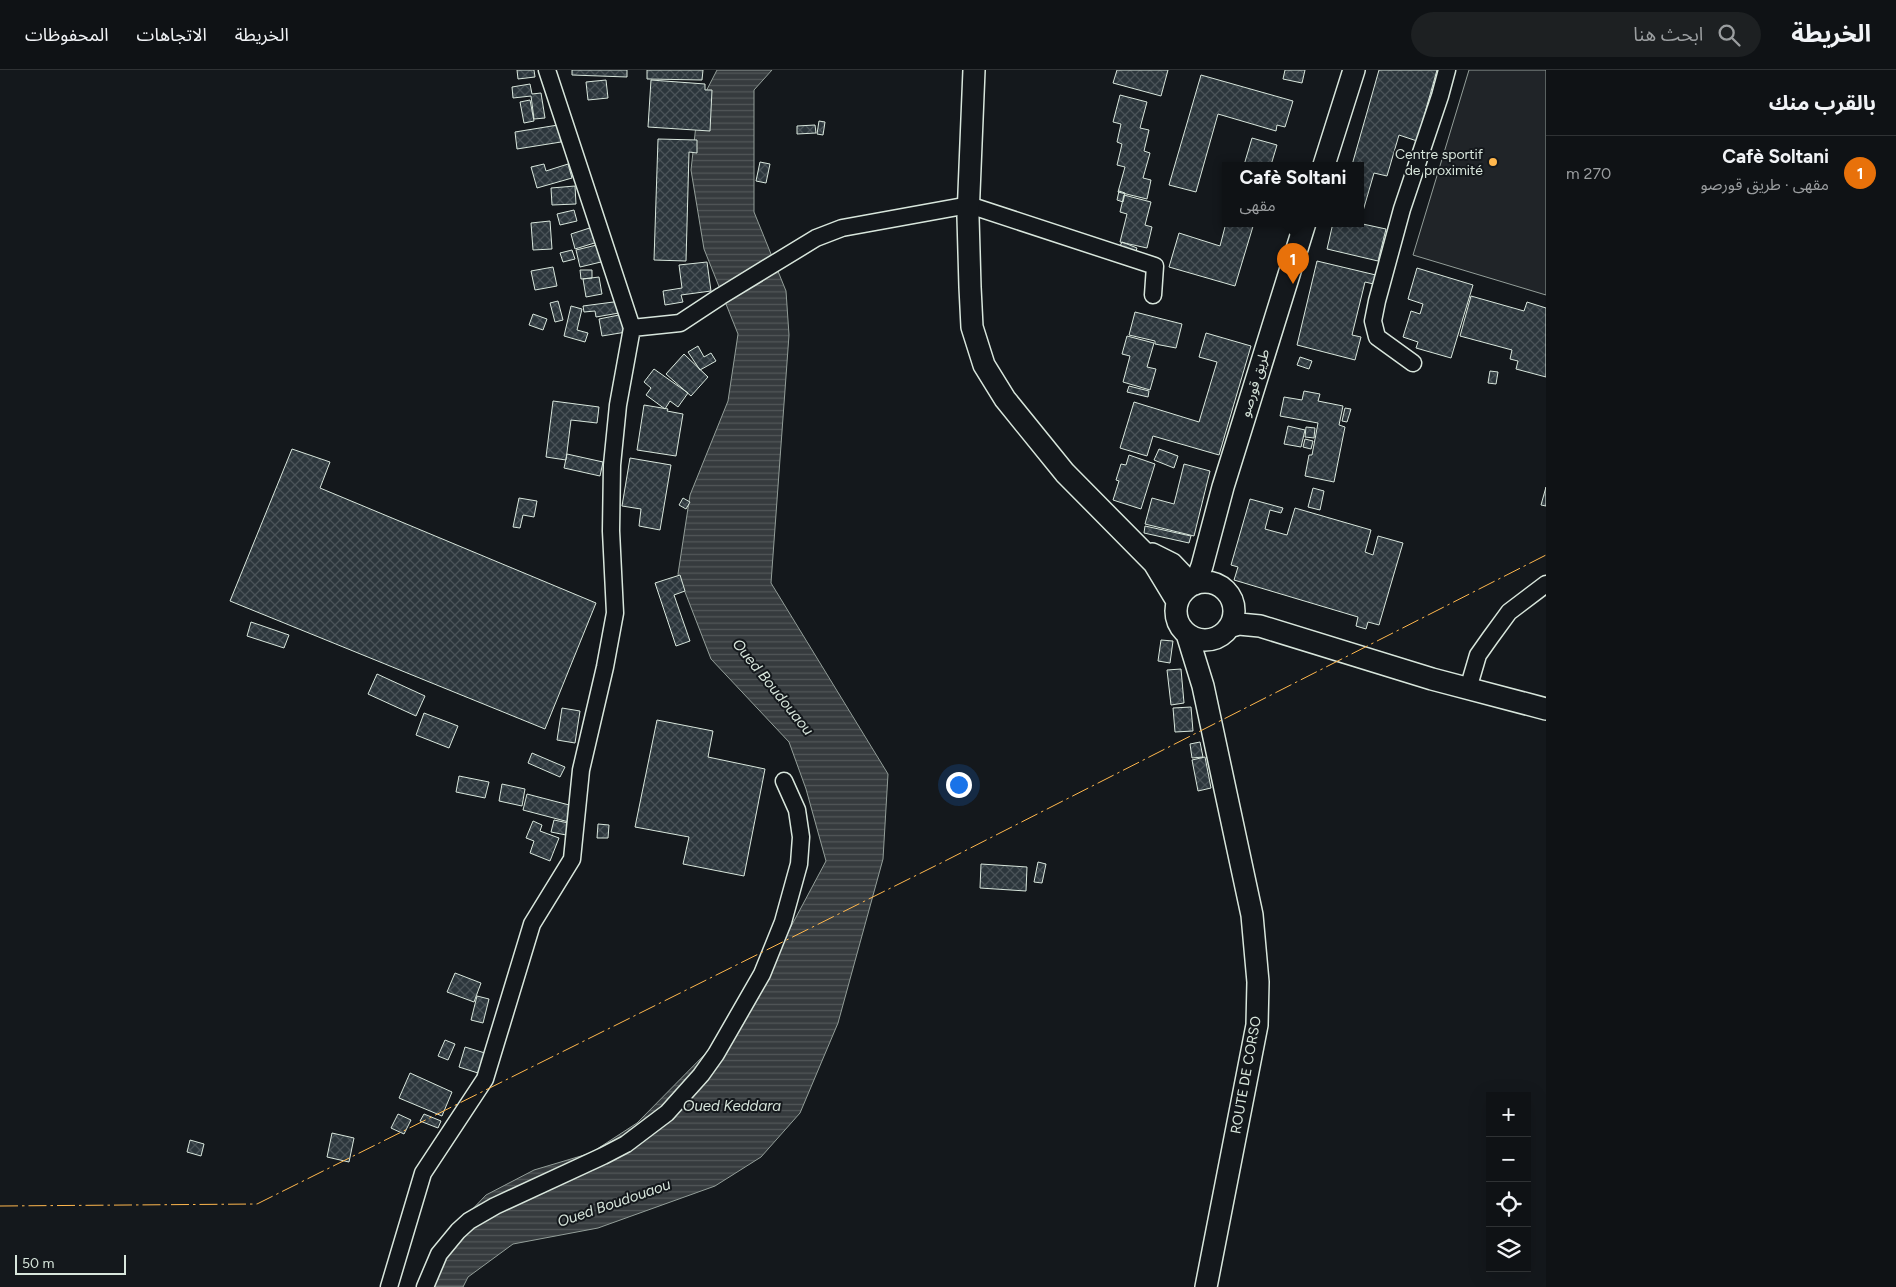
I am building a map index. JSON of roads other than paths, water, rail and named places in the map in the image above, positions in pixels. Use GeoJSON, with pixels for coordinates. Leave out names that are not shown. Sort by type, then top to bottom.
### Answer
{"type":"FeatureCollection","features":[{"type":"Feature","properties":{"kind":"main road"},"geometry":{"type":"LineString","coordinates":[[974,70],[969,205],[970,287],[972,327],[984,365],[1005,399],[1065,473],[1154,563],[1178,601]]}},
{"type":"Feature","properties":{"kind":"main road"},"geometry":{"type":"LineString","coordinates":[[1325,162],[1354,70]]}},
{"type":"Feature","properties":{"kind":"main road","name":"طريق قورصو"},"geometry":{"type":"LineString","coordinates":[[1201,585],[1210,565],[1208,545],[1223,487],[1305,227]]}},
{"type":"Feature","properties":{"kind":"main road"},"geometry":{"type":"LineString","coordinates":[[1132,542],[1172,564],[1201,585],[1227,593],[1233,605],[1243,615],[1260,626]]}},
{"type":"Feature","properties":{"kind":"main road"},"geometry":{"type":"LineString","coordinates":[[1201,585],[1182,594],[1176,609],[1181,627],[1187,634],[1196,638],[1205,640],[1239,624],[1260,626],[1432,679],[1546,709]]}},
{"type":"Feature","properties":{"kind":"main road"},"geometry":{"type":"LineString","coordinates":[[1222,632],[1233,618],[1233,605]]}},
{"type":"Feature","properties":{"kind":"main road","name":"ROUTE DE CORSO"},"geometry":{"type":"LineString","coordinates":[[1203,686],[1204,669],[1208,653],[1222,632]]}},
{"type":"Feature","properties":{"kind":"main road","name":"ROUTE DE CORSO"},"geometry":{"type":"LineString","coordinates":[[1187,634],[1203,686],[1252,915],[1258,982],[1256,1025],[1206,1287]]}},
{"type":"Feature","properties":{"kind":"street"},"geometry":{"type":"LineString","coordinates":[[390,1287],[423,1173],[485,1079],[532,924],[572,859],[581,770],[605,667],[615,612],[611,532],[612,465],[618,405],[632,328],[546,70]]}},
{"type":"Feature","properties":{"kind":"street"},"geometry":{"type":"LineString","coordinates":[[1413,363],[1377,338],[1373,322],[1377,300],[1402,208],[1447,70]]}},
{"type":"Feature","properties":{"kind":"street"},"geometry":{"type":"LineString","coordinates":[[632,328],[680,323],[816,238],[842,228],[969,205],[1155,266],[1153,295]]}},
{"type":"Feature","properties":{"kind":"street"},"geometry":{"type":"LineString","coordinates":[[1468,689],[1478,655],[1490,638],[1510,612],[1546,584]]}},
{"type":"Feature","properties":{"kind":"street"},"geometry":{"type":"LineString","coordinates":[[425,1287],[439,1254],[458,1231],[470,1221],[495,1206],[626,1144],[667,1113],[701,1075],[716,1054],[762,974],[777,940],[799,864],[801,837],[797,810],[784,781]]}},
{"type":"Feature","properties":{"kind":"water","name":"Oued Keddara"},"geometry":{"type":"Polygon","coordinates":[[[717,70],[772,70],[754,90],[754,212],[786,291],[789,335],[771,583],[888,774],[883,859],[838,1023],[800,1113],[761,1157],[715,1186],[598,1228],[513,1244],[468,1277],[463,1287],[418,1287],[442,1241],[486,1195],[534,1170],[591,1153],[637,1123],[714,1045],[764,977],[826,861],[806,789],[789,742],[711,659],[678,574],[690,495],[728,401],[738,334],[704,249],[691,170],[698,107],[717,70]]]}},
{"type":"Feature","properties":{"kind":"place","name":"Centre sportif de proximité"},"geometry":{"type":"Point","coordinates":[1493,162]}},
{"type":"Feature","properties":{"kind":"place","name":"Cafè Soltani"},"geometry":{"type":"Point","coordinates":[1293,284]}},
{"type":"Feature","properties":{"kind":"water label","name":"Oued Boudouaou"},"geometry":{"type":"Point","coordinates":[773,687]}},
{"type":"Feature","properties":{"kind":"water label","name":"Oued Boudouaou"},"geometry":{"type":"Point","coordinates":[614,1203]}}]}
